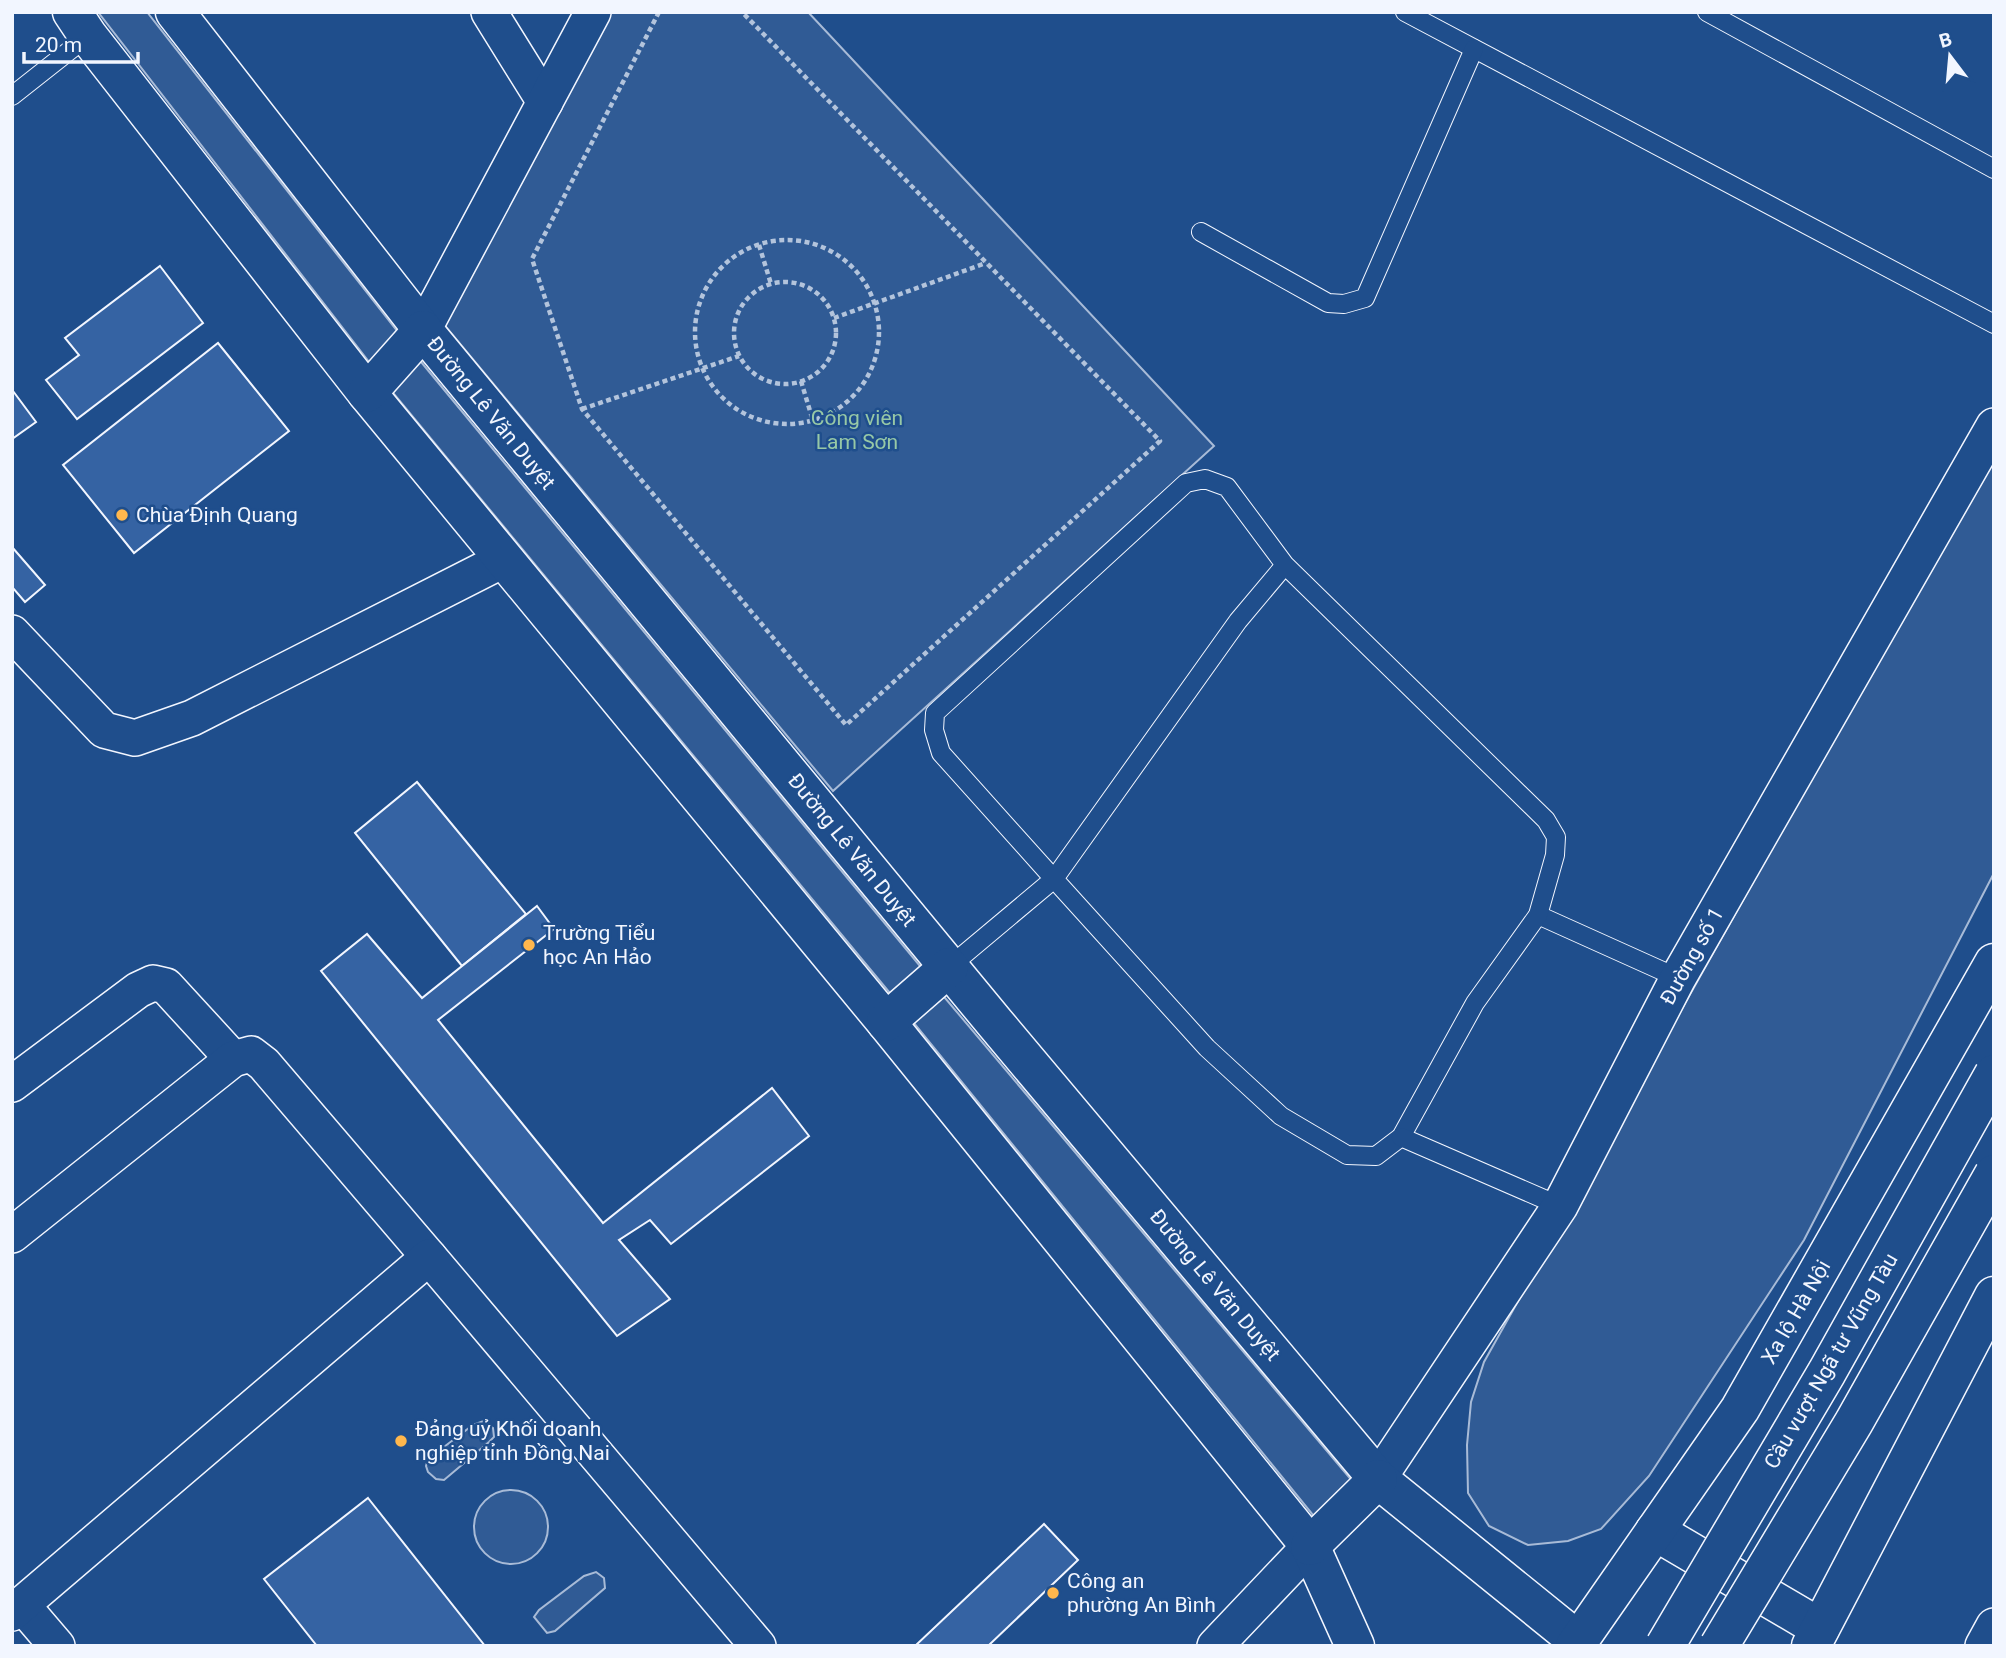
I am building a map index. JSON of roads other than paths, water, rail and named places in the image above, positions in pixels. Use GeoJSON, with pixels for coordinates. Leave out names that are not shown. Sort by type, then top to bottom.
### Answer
{"type":"FeatureCollection","features":[{"type":"Feature","properties":{"kind":"main road","name":"Đường Lê Văn Duyệt"},"geometry":{"type":"LineString","coordinates":[[175,12],[423,330],[949,967],[1378,1479],[1579,1644]]}},
{"type":"Feature","properties":{"kind":"main road"},"geometry":{"type":"LineString","coordinates":[[80,24],[367,393],[886,1022],[1310,1545],[1355,1646]]}},
{"type":"Feature","properties":{"kind":"main road"},"geometry":{"type":"LineString","coordinates":[[367,393],[423,330]]}},
{"type":"Feature","properties":{"kind":"main road","name":"Xa lộ Hà Nội"},"geometry":{"type":"LineString","coordinates":[[1579,1644],[1740,1409],[1994,964]]}},
{"type":"Feature","properties":{"kind":"main road"},"geometry":{"type":"LineString","coordinates":[[886,1022],[949,967]]}},
{"type":"Feature","properties":{"kind":"main road","name":"Cầu vượt Ngã tư Vũng Tàu"},"geometry":{"type":"LineString","coordinates":[[1665,1646],[1827,1373],[1994,1074]]}},
{"type":"Feature","properties":{"kind":"main road"},"geometry":{"type":"LineString","coordinates":[[1719,1646],[1854,1423],[1994,1174]]}},
{"type":"Feature","properties":{"kind":"main road"},"geometry":{"type":"LineString","coordinates":[[1655,1531],[1816,1637],[1994,1296]]}},
{"type":"Feature","properties":{"kind":"main road"},"geometry":{"type":"LineString","coordinates":[[1310,1545],[1378,1479]]}},
{"type":"Feature","properties":{"kind":"street"},"geometry":{"type":"LineString","coordinates":[[489,12],[545,102]]}},
{"type":"Feature","properties":{"kind":"street"},"geometry":{"type":"LineString","coordinates":[[423,330],[593,12]]}},
{"type":"Feature","properties":{"kind":"street","name":"Đường số 1"},"geometry":{"type":"LineString","coordinates":[[1378,1479],[1560,1206],[1678,978],[1994,426]]}},
{"type":"Feature","properties":{"kind":"street"},"geometry":{"type":"LineString","coordinates":[[12,633],[104,730],[135,738],[192,718],[503,560]]}},
{"type":"Feature","properties":{"kind":"street"},"geometry":{"type":"LineString","coordinates":[[12,1084],[138,990],[153,983],[166,986],[233,1059]]}},
{"type":"Feature","properties":{"kind":"street"},"geometry":{"type":"LineString","coordinates":[[12,1235],[233,1059],[251,1054],[264,1065],[429,1257],[758,1646]]}},
{"type":"Feature","properties":{"kind":"street"},"geometry":{"type":"LineString","coordinates":[[57,1646],[17,1609],[429,1257]]}},
{"type":"Feature","properties":{"kind":"street"},"geometry":{"type":"LineString","coordinates":[[1214,1646],[1310,1545]]}},
{"type":"Feature","properties":{"kind":"street"},"geometry":{"type":"LineString","coordinates":[[1983,1646],[1994,1626]]}},
{"type":"Feature","properties":{"kind":"lane"},"geometry":{"type":"LineString","coordinates":[[1405,12],[1994,324]]}},
{"type":"Feature","properties":{"kind":"lane"},"geometry":{"type":"LineString","coordinates":[[1707,12],[1994,169]]}},
{"type":"Feature","properties":{"kind":"lane"},"geometry":{"type":"LineString","coordinates":[[12,96],[80,24]]}},
{"type":"Feature","properties":{"kind":"lane"},"geometry":{"type":"LineString","coordinates":[[1201,232],[1328,303],[1344,304],[1365,299],[1474,49]]}},
{"type":"Feature","properties":{"kind":"lane"},"geometry":{"type":"LineString","coordinates":[[1205,479],[1227,487],[1285,565],[1546,820],[1556,837],[1555,855],[1538,915],[1475,1003],[1401,1138],[1376,1156],[1347,1155],[1281,1115],[1228,1070],[941,752],[934,730],[935,713],[1186,483],[1205,479]]}},
{"type":"Feature","properties":{"kind":"lane"},"geometry":{"type":"LineString","coordinates":[[949,967],[1054,879],[1238,621],[1285,565]]}},
{"type":"Feature","properties":{"kind":"lane"},"geometry":{"type":"LineString","coordinates":[[1538,915],[1678,978]]}},
{"type":"Feature","properties":{"kind":"lane"},"geometry":{"type":"LineString","coordinates":[[1401,1138],[1560,1206]]}},
{"type":"Feature","properties":{"kind":"place","name":"Chùa Định Quang"},"geometry":{"type":"Point","coordinates":[122,515]}},
{"type":"Feature","properties":{"kind":"place","name":"Trường Tiểu học An Hảo"},"geometry":{"type":"Point","coordinates":[529,945]}},
{"type":"Feature","properties":{"kind":"place","name":"Đảng uỷ Khối doanh nghiệp tỉnh Đồng Nai"},"geometry":{"type":"Point","coordinates":[401,1441]}},
{"type":"Feature","properties":{"kind":"place","name":"Công an phường An Bình"},"geometry":{"type":"Point","coordinates":[1053,1593]}},
{"type":"Feature","properties":{"kind":"park label","name":"Công viên Lam Sơn"},"geometry":{"type":"Point","coordinates":[857,430]}}]}
